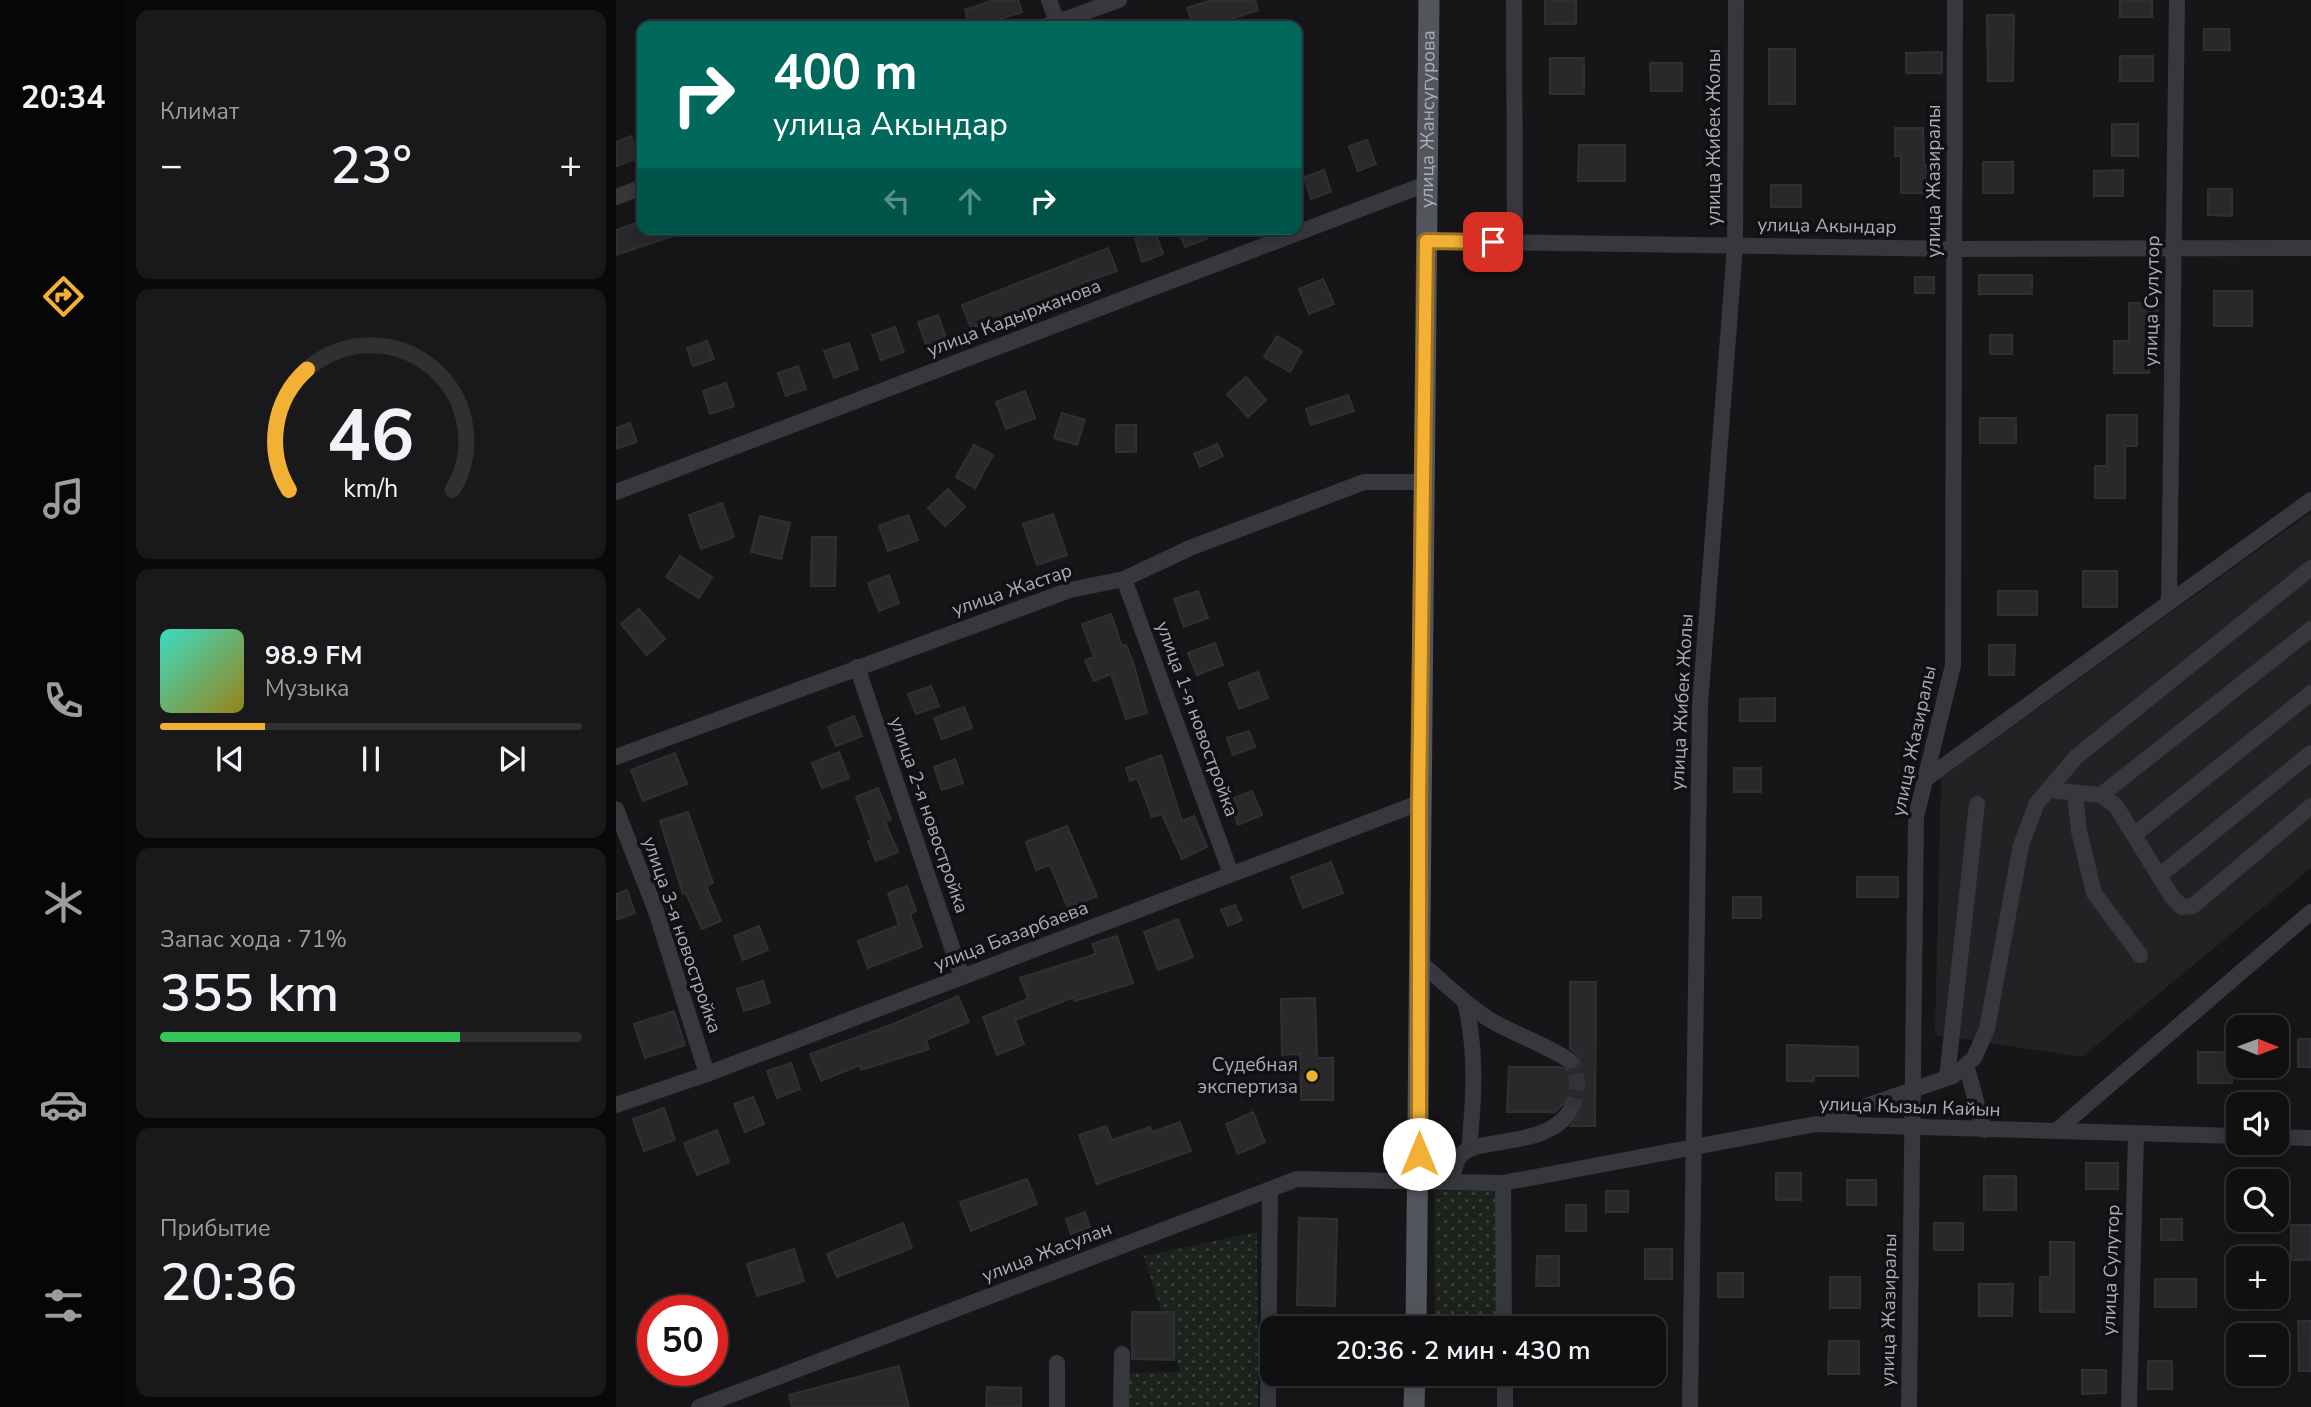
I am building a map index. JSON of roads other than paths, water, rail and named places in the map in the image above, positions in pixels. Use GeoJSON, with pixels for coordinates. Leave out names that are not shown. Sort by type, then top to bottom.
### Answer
{"type":"FeatureCollection","features":[{"type":"Feature","properties":{"kind":"main road","name":"улица Жансугурова"},"geometry":{"type":"LineString","coordinates":[[1416,1316],[1419,803],[1429,0]]}},
{"type":"Feature","properties":{"kind":"main road"},"geometry":{"type":"LineString","coordinates":[[1414,1407],[1415,1386]]}},
{"type":"Feature","properties":{"kind":"street"},"geometry":{"type":"LineString","coordinates":[[1049,0],[1052,21]]}},
{"type":"Feature","properties":{"kind":"street"},"geometry":{"type":"LineString","coordinates":[[1060,21],[1119,0]]}},
{"type":"Feature","properties":{"kind":"street"},"geometry":{"type":"LineString","coordinates":[[1514,0],[1515,243]]}},
{"type":"Feature","properties":{"kind":"street","name":"улица Жибек Жолы"},"geometry":{"type":"LineString","coordinates":[[1690,1407],[1700,705],[1735,246],[1736,0]]}},
{"type":"Feature","properties":{"kind":"street","name":"улица Жазиралы"},"geometry":{"type":"LineString","coordinates":[[1909,1407],[1916,817],[1953,665],[1955,0]]}},
{"type":"Feature","properties":{"kind":"street","name":"улица Сулутор"},"geometry":{"type":"LineString","coordinates":[[2169,603],[2177,0]]}},
{"type":"Feature","properties":{"kind":"street","name":"улица Кадыржанова"},"geometry":{"type":"LineString","coordinates":[[1302,231],[1426,184]]}},
{"type":"Feature","properties":{"kind":"street"},"geometry":{"type":"LineString","coordinates":[[616,197],[637,189]]}},
{"type":"Feature","properties":{"kind":"street","name":"улица Кадыржанова"},"geometry":{"type":"LineString","coordinates":[[616,492],[1292,235]]}},
{"type":"Feature","properties":{"kind":"street","name":"улица Акындар"},"geometry":{"type":"LineString","coordinates":[[1426,241],[1955,249],[2311,248]]}},
{"type":"Feature","properties":{"kind":"street","name":"улица Жастар"},"geometry":{"type":"LineString","coordinates":[[616,757],[1070,590],[1124,579],[1190,548],[1364,482],[1423,482]]}},
{"type":"Feature","properties":{"kind":"street"},"geometry":{"type":"LineString","coordinates":[[1927,778],[2311,500]]}},
{"type":"Feature","properties":{"kind":"street"},"geometry":{"type":"LineString","coordinates":[[1816,1124],[1947,1078],[1975,1058],[1987,1029],[2021,845],[2038,803],[2076,757],[2311,569]]}},
{"type":"Feature","properties":{"kind":"street","name":"улица 1-я новостройка"},"geometry":{"type":"LineString","coordinates":[[1124,579],[1231,874]]}},
{"type":"Feature","properties":{"kind":"street"},"geometry":{"type":"LineString","coordinates":[[2101,795],[2311,629]]}},
{"type":"Feature","properties":{"kind":"street","name":"улица 2-я новостройка"},"geometry":{"type":"LineString","coordinates":[[857,667],[962,977]]}},
{"type":"Feature","properties":{"kind":"street"},"geometry":{"type":"LineString","coordinates":[[2134,835],[2311,693]]}},
{"type":"Feature","properties":{"kind":"street"},"geometry":{"type":"LineString","coordinates":[[2159,876],[2311,753]]}},
{"type":"Feature","properties":{"kind":"street"},"geometry":{"type":"LineString","coordinates":[[2048,790],[2101,795],[2116,806],[2159,876],[2182,907],[2193,906],[2311,806]]}},
{"type":"Feature","properties":{"kind":"street"},"geometry":{"type":"LineString","coordinates":[[2075,793],[2079,831],[2094,893],[2140,955]]}},
{"type":"Feature","properties":{"kind":"street","name":"улица Базарбаева"},"geometry":{"type":"LineString","coordinates":[[616,1105],[707,1074],[1419,803]]}},
{"type":"Feature","properties":{"kind":"street"},"geometry":{"type":"LineString","coordinates":[[1947,1078],[1977,804]]}},
{"type":"Feature","properties":{"kind":"street","name":"улица 3-я новостройка"},"geometry":{"type":"LineString","coordinates":[[616,809],[656,911],[707,1074]]}},
{"type":"Feature","properties":{"kind":"street"},"geometry":{"type":"LineString","coordinates":[[2056,1132],[2311,912]]}},
{"type":"Feature","properties":{"kind":"street"},"geometry":{"type":"LineString","coordinates":[[1420,961],[1465,1002],[1490,1020],[1551,1048],[1570,1061]]}},
{"type":"Feature","properties":{"kind":"street"},"geometry":{"type":"LineString","coordinates":[[1465,1002],[1472,1029],[1475,1069],[1469,1149]]}},
{"type":"Feature","properties":{"kind":"street"},"geometry":{"type":"LineString","coordinates":[[1966,1065],[1984,1130]]}},
{"type":"Feature","properties":{"kind":"street"},"geometry":{"type":"LineString","coordinates":[[1451,1182],[1460,1156],[1469,1149],[1536,1135],[1561,1124],[1569,1112]]}},
{"type":"Feature","properties":{"kind":"street","name":"улица Кызыл Кайын"},"geometry":{"type":"LineString","coordinates":[[1418,1181],[1503,1183],[1816,1124],[2226,1136]]}},
{"type":"Feature","properties":{"kind":"street","name":"улица Сулутор"},"geometry":{"type":"LineString","coordinates":[[2129,1407],[2136,1133]]}},
{"type":"Feature","properties":{"kind":"street"},"geometry":{"type":"LineString","coordinates":[[2289,1137],[2311,1138]]}},
{"type":"Feature","properties":{"kind":"street","name":"улица Жасулан"},"geometry":{"type":"LineString","coordinates":[[699,1407],[1297,1179],[1418,1181]]}},
{"type":"Feature","properties":{"kind":"street"},"geometry":{"type":"LineString","coordinates":[[1503,1183],[1504,1316]]}},
{"type":"Feature","properties":{"kind":"street"},"geometry":{"type":"LineString","coordinates":[[1268,1407],[1270,1190]]}},
{"type":"Feature","properties":{"kind":"street"},"geometry":{"type":"LineString","coordinates":[[1121,1407],[1122,1354]]}},
{"type":"Feature","properties":{"kind":"street"},"geometry":{"type":"LineString","coordinates":[[1057,1363],[1057,1407]]}},
{"type":"Feature","properties":{"kind":"street"},"geometry":{"type":"LineString","coordinates":[[1505,1386],[1505,1407]]}},
{"type":"Feature","properties":{"kind":"tunnel"},"geometry":{"type":"LineString","coordinates":[[1569,1113],[1577,1087],[1576,1073],[1570,1061]]}},
{"type":"Feature","properties":{"kind":"place","name":"Судебная экспертиза"},"geometry":{"type":"Point","coordinates":[1312,1076]}}]}
